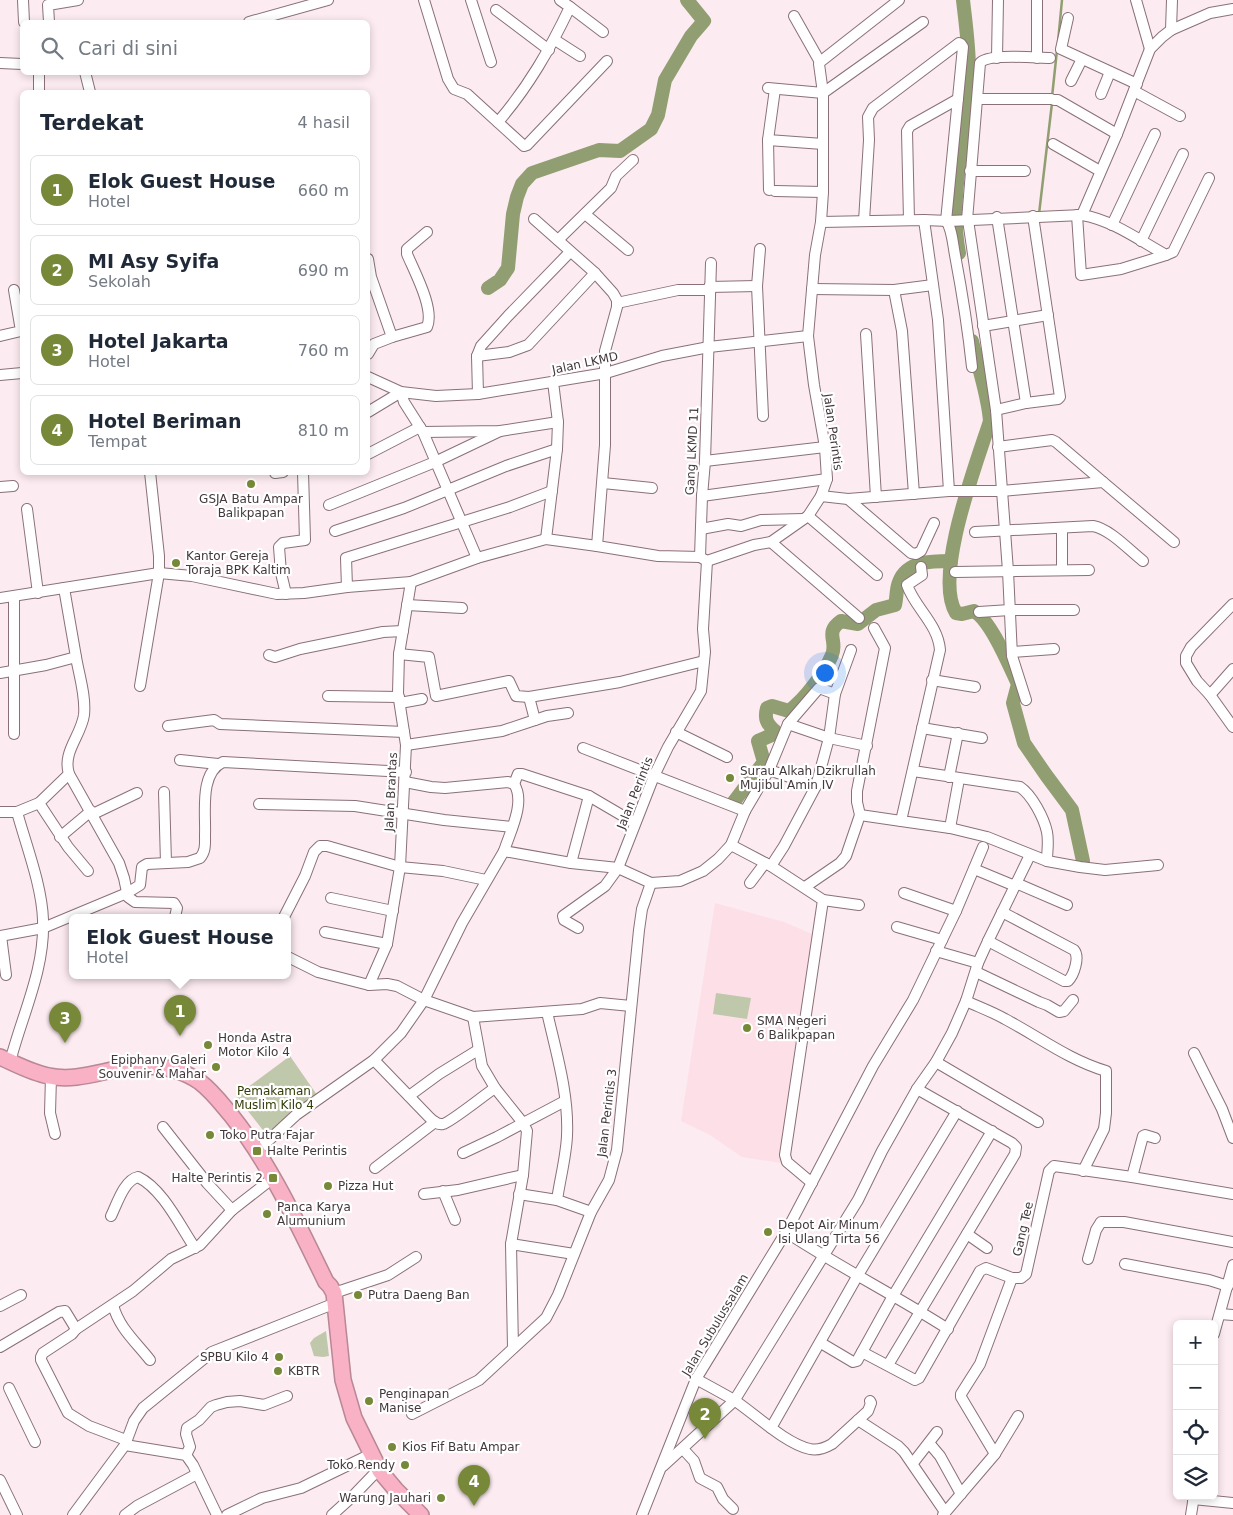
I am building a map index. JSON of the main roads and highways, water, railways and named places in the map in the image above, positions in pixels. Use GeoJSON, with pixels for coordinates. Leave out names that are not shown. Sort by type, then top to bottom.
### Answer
{"type":"FeatureCollection","features":[{"type":"Feature","properties":{"kind":"highway"},"geometry":{"type":"LineString","coordinates":[[5,1059],[51,1077],[85,1075],[124,1066],[168,1068],[185,1073],[213,1093],[257,1151],[273,1178],[329,1294],[337,1359],[350,1409],[379,1470]]}},
{"type":"Feature","properties":{"kind":"highway"},"geometry":{"type":"LineString","coordinates":[[337,1359],[335,1375],[346,1415],[365,1457],[421,1515]]}},
{"type":"Feature","properties":{"kind":"waterway"},"geometry":{"type":"LineString","coordinates":[[488,288],[500,280],[508,268],[513,214],[517,197],[522,184],[532,173],[599,150],[620,151],[651,129],[658,115],[665,80],[691,36],[704,21],[687,0]]}},
{"type":"Feature","properties":{"kind":"waterway"},"geometry":{"type":"LineString","coordinates":[[959,253],[955,210],[969,80],[963,0]]}},
{"type":"Feature","properties":{"kind":"waterway"},"geometry":{"type":"LineString","coordinates":[[1058,42],[1062,0]]}},
{"type":"Feature","properties":{"kind":"waterway"},"geometry":{"type":"LineString","coordinates":[[1052,97],[1057,50]]}},
{"type":"Feature","properties":{"kind":"waterway"},"geometry":{"type":"LineString","coordinates":[[1039,214],[1052,103]]}},
{"type":"Feature","properties":{"kind":"waterway"},"geometry":{"type":"LineString","coordinates":[[972,341],[985,391],[990,421],[967,490],[953,547],[950,596],[956,613],[962,614],[974,611],[980,616],[993,633],[1005,655],[1018,684],[1013,703],[1024,743],[1072,810],[1083,861]]}},
{"type":"Feature","properties":{"kind":"waterway"},"geometry":{"type":"LineString","coordinates":[[733,803],[764,762],[758,741],[774,734],[775,731],[767,721],[767,708],[772,706],[789,711],[808,693],[832,655],[834,645],[832,633],[836,625],[841,621],[858,624],[876,610],[895,605],[899,582],[903,575],[914,566],[928,562],[951,561]]}},
{"type":"Feature","properties":{"kind":"place","name":"GSJA Batu Ampar Balikpapan"},"geometry":{"type":"Point","coordinates":[251,484]}},
{"type":"Feature","properties":{"kind":"place","name":"Kantor Gereja Toraja BPK Kaltim"},"geometry":{"type":"Point","coordinates":[176,563]}},
{"type":"Feature","properties":{"kind":"place","name":"Surau Alkah Dzikrullah Mujibul Amin IV"},"geometry":{"type":"Point","coordinates":[730,778]}},
{"type":"Feature","properties":{"kind":"place","name":"SMA Negeri 6 Balikpapan"},"geometry":{"type":"Point","coordinates":[747,1028]}},
{"type":"Feature","properties":{"kind":"place","name":"Elok Guest House"},"geometry":{"type":"Point","coordinates":[180,1036]}},
{"type":"Feature","properties":{"kind":"place","name":"Hotel Jakarta"},"geometry":{"type":"Point","coordinates":[65,1043]}},
{"type":"Feature","properties":{"kind":"place","name":"Honda Astra Motor Kilo 4"},"geometry":{"type":"Point","coordinates":[208,1045]}},
{"type":"Feature","properties":{"kind":"place","name":"Epiphany Galeri Souvenir & Mahar"},"geometry":{"type":"Point","coordinates":[216,1067]}},
{"type":"Feature","properties":{"kind":"place","name":"Toko Putra Fajar"},"geometry":{"type":"Point","coordinates":[210,1135]}},
{"type":"Feature","properties":{"kind":"place","name":"Halte Perintis"},"geometry":{"type":"Point","coordinates":[257,1151]}},
{"type":"Feature","properties":{"kind":"place","name":"Halte Perintis 2"},"geometry":{"type":"Point","coordinates":[273,1178]}},
{"type":"Feature","properties":{"kind":"place","name":"Pizza Hut"},"geometry":{"type":"Point","coordinates":[328,1186]}},
{"type":"Feature","properties":{"kind":"place","name":"Panca Karya Alumunium"},"geometry":{"type":"Point","coordinates":[267,1214]}},
{"type":"Feature","properties":{"kind":"place","name":"Depot Air Minum Isi Ulang Tirta 56"},"geometry":{"type":"Point","coordinates":[768,1232]}},
{"type":"Feature","properties":{"kind":"place","name":"Putra Daeng Ban"},"geometry":{"type":"Point","coordinates":[358,1295]}},
{"type":"Feature","properties":{"kind":"place","name":"SPBU Kilo 4"},"geometry":{"type":"Point","coordinates":[279,1357]}},
{"type":"Feature","properties":{"kind":"place","name":"KBTR"},"geometry":{"type":"Point","coordinates":[278,1371]}},
{"type":"Feature","properties":{"kind":"place","name":"Penginapan Manise"},"geometry":{"type":"Point","coordinates":[369,1401]}},
{"type":"Feature","properties":{"kind":"place","name":"MI Asy Syifa"},"geometry":{"type":"Point","coordinates":[705,1439]}},
{"type":"Feature","properties":{"kind":"place","name":"Kios Fif Batu Ampar"},"geometry":{"type":"Point","coordinates":[392,1447]}},
{"type":"Feature","properties":{"kind":"place","name":"Toko Rendy"},"geometry":{"type":"Point","coordinates":[405,1465]}},
{"type":"Feature","properties":{"kind":"place","name":"Warung Jauhari"},"geometry":{"type":"Point","coordinates":[441,1498]}},
{"type":"Feature","properties":{"kind":"place","name":"Hotel Beriman"},"geometry":{"type":"Point","coordinates":[474,1506]}},
{"type":"Feature","properties":{"kind":"park label","name":"Pemakaman Muslim Kilo 4"},"geometry":{"type":"Point","coordinates":[274,1098]}}]}
